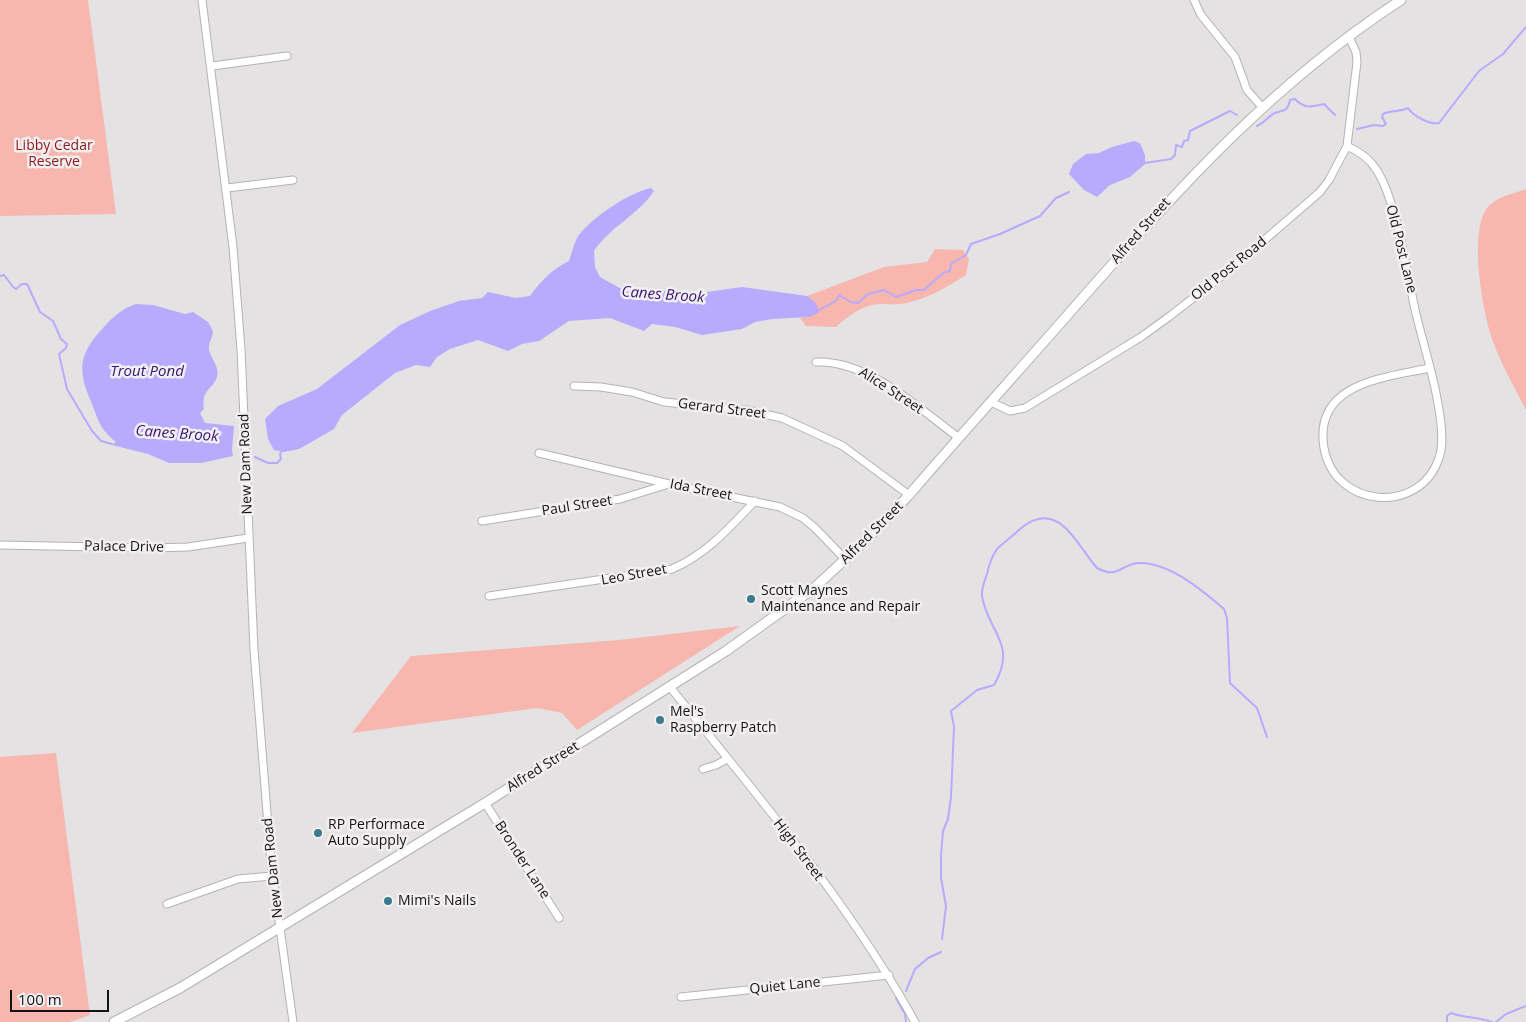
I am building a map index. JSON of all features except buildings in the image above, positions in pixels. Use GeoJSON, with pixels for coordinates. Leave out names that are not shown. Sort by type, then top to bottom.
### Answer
{"type":"FeatureCollection","features":[{"type":"Feature","properties":{"kind":"main road","name":"Alfred Street"},"geometry":{"type":"LineString","coordinates":[[114,1022],[180,988],[485,803],[670,687],[771,620],[814,588],[846,560],[909,495],[1172,196],[1262,108],[1349,37],[1401,0]]}},
{"type":"Feature","properties":{"kind":"street","name":"New Dam Road"},"geometry":{"type":"LineString","coordinates":[[202,0],[227,188],[241,349],[254,647],[272,876],[293,1022]]}},
{"type":"Feature","properties":{"kind":"street"},"geometry":{"type":"LineString","coordinates":[[1194,0],[1201,15],[1235,57],[1241,68],[1247,90],[1262,108]]}},
{"type":"Feature","properties":{"kind":"street","name":"Old Post Road"},"geometry":{"type":"LineString","coordinates":[[991,402],[1010,411],[1025,408],[1162,322],[1232,268],[1306,206],[1329,180],[1347,146],[1357,62],[1353,44],[1349,37]]}},
{"type":"Feature","properties":{"kind":"street"},"geometry":{"type":"LineString","coordinates":[[212,66],[287,56]]}},
{"type":"Feature","properties":{"kind":"street","name":"Old Post Lane"},"geometry":{"type":"LineString","coordinates":[[1347,146],[1372,163],[1386,190],[1429,368],[1442,438],[1441,449],[1434,468],[1422,484],[1404,495],[1394,498],[1374,498],[1349,488],[1332,470],[1323,446],[1326,421],[1333,406],[1344,393],[1358,384],[1429,368]]}},
{"type":"Feature","properties":{"kind":"street"},"geometry":{"type":"LineString","coordinates":[[227,188],[293,180]]}},
{"type":"Feature","properties":{"kind":"street","name":"Alice Street"},"geometry":{"type":"LineString","coordinates":[[816,362],[836,362],[858,369],[897,393],[959,438]]}},
{"type":"Feature","properties":{"kind":"street","name":"Gerard Street"},"geometry":{"type":"LineString","coordinates":[[574,386],[601,387],[632,392],[664,402],[746,410],[782,418],[843,446],[909,495]]}},
{"type":"Feature","properties":{"kind":"street","name":"Ida Street"},"geometry":{"type":"LineString","coordinates":[[539,452],[670,484],[780,507],[802,518],[846,560]]}},
{"type":"Feature","properties":{"kind":"street","name":"Paul Street"},"geometry":{"type":"LineString","coordinates":[[482,521],[620,499],[670,484]]}},
{"type":"Feature","properties":{"kind":"street","name":"Leo Street"},"geometry":{"type":"LineString","coordinates":[[489,596],[672,569],[690,562],[705,551],[755,501]]}},
{"type":"Feature","properties":{"kind":"street","name":"Palace Drive"},"geometry":{"type":"LineString","coordinates":[[0,545],[160,548],[188,547],[248,538]]}},
{"type":"Feature","properties":{"kind":"street","name":"High Street"},"geometry":{"type":"LineString","coordinates":[[670,687],[848,916],[889,975],[915,1022]]}},
{"type":"Feature","properties":{"kind":"street"},"geometry":{"type":"LineString","coordinates":[[703,769],[727,759]]}},
{"type":"Feature","properties":{"kind":"street","name":"Bronder Lane"},"geometry":{"type":"LineString","coordinates":[[485,803],[558,918]]}},
{"type":"Feature","properties":{"kind":"street"},"geometry":{"type":"LineString","coordinates":[[167,904],[238,879],[272,876]]}},
{"type":"Feature","properties":{"kind":"street","name":"Quiet Lane"},"geometry":{"type":"LineString","coordinates":[[681,997],[889,975]]}},
{"type":"Feature","properties":{"kind":"green space","name":"Libby Cedar Reserve"},"geometry":{"type":"Polygon","coordinates":[[[0,0],[88,0],[116,214],[0,216],[0,0]]]}},
{"type":"Feature","properties":{"kind":"green space"},"geometry":{"type":"Polygon","coordinates":[[[1526,189],[1526,410],[1500,359],[1489,328],[1481,291],[1478,249],[1479,230],[1483,214],[1491,204],[1503,197],[1526,189]]]}},
{"type":"Feature","properties":{"kind":"green space"},"geometry":{"type":"Polygon","coordinates":[[[935,249],[963,250],[969,259],[966,275],[938,292],[915,301],[903,304],[868,306],[851,315],[836,327],[806,326],[800,318],[810,317],[816,303],[807,296],[884,267],[927,262],[935,249]]]}},
{"type":"Feature","properties":{"kind":"green space"},"geometry":{"type":"Polygon","coordinates":[[[740,626],[577,730],[562,713],[537,708],[352,733],[411,656],[619,640],[740,626]]]}},
{"type":"Feature","properties":{"kind":"green space"},"geometry":{"type":"Polygon","coordinates":[[[56,753],[90,1015],[70,1022],[0,1022],[0,757],[56,753]]]}},
{"type":"Feature","properties":{"kind":"water"},"geometry":{"type":"Polygon","coordinates":[[[1134,141],[1140,143],[1145,155],[1145,164],[1130,177],[1110,185],[1097,197],[1084,190],[1069,174],[1073,164],[1086,154],[1099,153],[1134,141]]]}},
{"type":"Feature","properties":{"kind":"water"},"geometry":{"type":"Polygon","coordinates":[[[651,188],[654,191],[648,199],[608,234],[594,251],[595,267],[600,277],[627,292],[645,289],[693,294],[742,287],[807,296],[816,303],[819,312],[810,317],[772,319],[755,322],[742,329],[702,335],[675,327],[652,324],[644,331],[610,318],[569,321],[539,341],[522,344],[508,351],[478,340],[450,349],[437,357],[430,367],[416,365],[395,373],[342,415],[334,429],[299,449],[284,452],[274,450],[268,439],[265,419],[278,406],[317,389],[400,325],[430,311],[459,301],[482,298],[488,292],[516,298],[530,296],[547,276],[569,261],[574,244],[585,228],[622,200],[651,188]]]}},
{"type":"Feature","properties":{"kind":"water","name":"Trout Pond"},"geometry":{"type":"Polygon","coordinates":[[[136,304],[153,305],[185,314],[193,312],[208,322],[213,331],[209,350],[218,374],[215,382],[205,394],[204,409],[200,413],[205,423],[234,426],[233,456],[201,463],[169,463],[148,454],[112,445],[116,442],[106,433],[101,425],[87,392],[82,373],[82,364],[88,347],[110,320],[126,308],[136,304]]]}},
{"type":"Feature","properties":{"kind":"waterway","name":"Canes Brook"},"geometry":{"type":"LineString","coordinates":[[1357,129],[1374,125],[1383,126],[1386,124],[1382,117],[1383,114],[1408,108],[1422,119],[1431,123],[1439,123],[1479,71],[1503,54],[1526,27]]}},
{"type":"Feature","properties":{"kind":"waterway","name":"Canes Brook"},"geometry":{"type":"LineString","coordinates":[[1257,126],[1273,114],[1285,110],[1290,100],[1295,99],[1308,106],[1324,104],[1335,115]]}},
{"type":"Feature","properties":{"kind":"waterway","name":"Canes Brook"},"geometry":{"type":"LineString","coordinates":[[1145,163],[1171,159],[1175,155],[1176,145],[1182,147],[1184,141],[1188,140],[1190,131],[1230,111],[1237,115]]}},
{"type":"Feature","properties":{"kind":"waterway","name":"Canes Brook"},"geometry":{"type":"LineString","coordinates":[[816,312],[837,300],[839,295],[851,302],[858,303],[868,294],[884,290],[896,297],[916,290],[924,290],[943,273],[950,271],[951,264],[966,255],[971,244],[1000,234],[1040,216],[1056,198],[1069,192]]}},
{"type":"Feature","properties":{"kind":"waterway","name":"Canes Brook"},"geometry":{"type":"LineString","coordinates":[[0,276],[4,275],[16,289],[22,284],[27,284],[40,312],[53,321],[61,339],[67,344],[66,348],[59,354],[67,389],[92,431],[101,441],[112,444]]}},
{"type":"Feature","properties":{"kind":"waterway","name":"Canes Brook"},"geometry":{"type":"LineString","coordinates":[[255,457],[268,463],[277,463],[281,459],[280,454],[283,450]]}},
{"type":"Feature","properties":{"kind":"waterway"},"geometry":{"type":"LineString","coordinates":[[942,939],[946,906],[941,878],[941,855],[943,831],[948,819],[951,797],[954,727],[951,711],[977,690],[994,685],[1001,671],[1002,648],[985,609],[982,596],[983,588],[991,561],[997,549],[1020,529],[1033,521],[1045,518],[1056,521],[1073,537],[1097,568],[1115,572],[1128,565],[1151,564],[1185,579],[1224,609],[1227,618],[1230,683],[1257,708],[1267,737]]}},
{"type":"Feature","properties":{"kind":"waterway"},"geometry":{"type":"LineString","coordinates":[[906,991],[915,969],[928,958],[941,952]]}},
{"type":"Feature","properties":{"kind":"waterway"},"geometry":{"type":"LineString","coordinates":[[896,998],[905,1014],[906,1022]]}},
{"type":"Feature","properties":{"kind":"waterway"},"geometry":{"type":"LineString","coordinates":[[1496,1022],[1506,1014],[1526,1006]]}},
{"type":"Feature","properties":{"kind":"waterway"},"geometry":{"type":"LineString","coordinates":[[1447,1022],[1447,1016],[1451,1013],[1492,1022]]}},
{"type":"Feature","properties":{"kind":"place","name":"Scott Maynes Maintenance and Repair"},"geometry":{"type":"Point","coordinates":[751,599]}},
{"type":"Feature","properties":{"kind":"place","name":"Mel's Raspberry Patch"},"geometry":{"type":"Point","coordinates":[660,720]}},
{"type":"Feature","properties":{"kind":"place","name":"RP Performace Auto Supply"},"geometry":{"type":"Point","coordinates":[318,833]}},
{"type":"Feature","properties":{"kind":"place","name":"Mimi's Nails"},"geometry":{"type":"Point","coordinates":[388,901]}}]}
